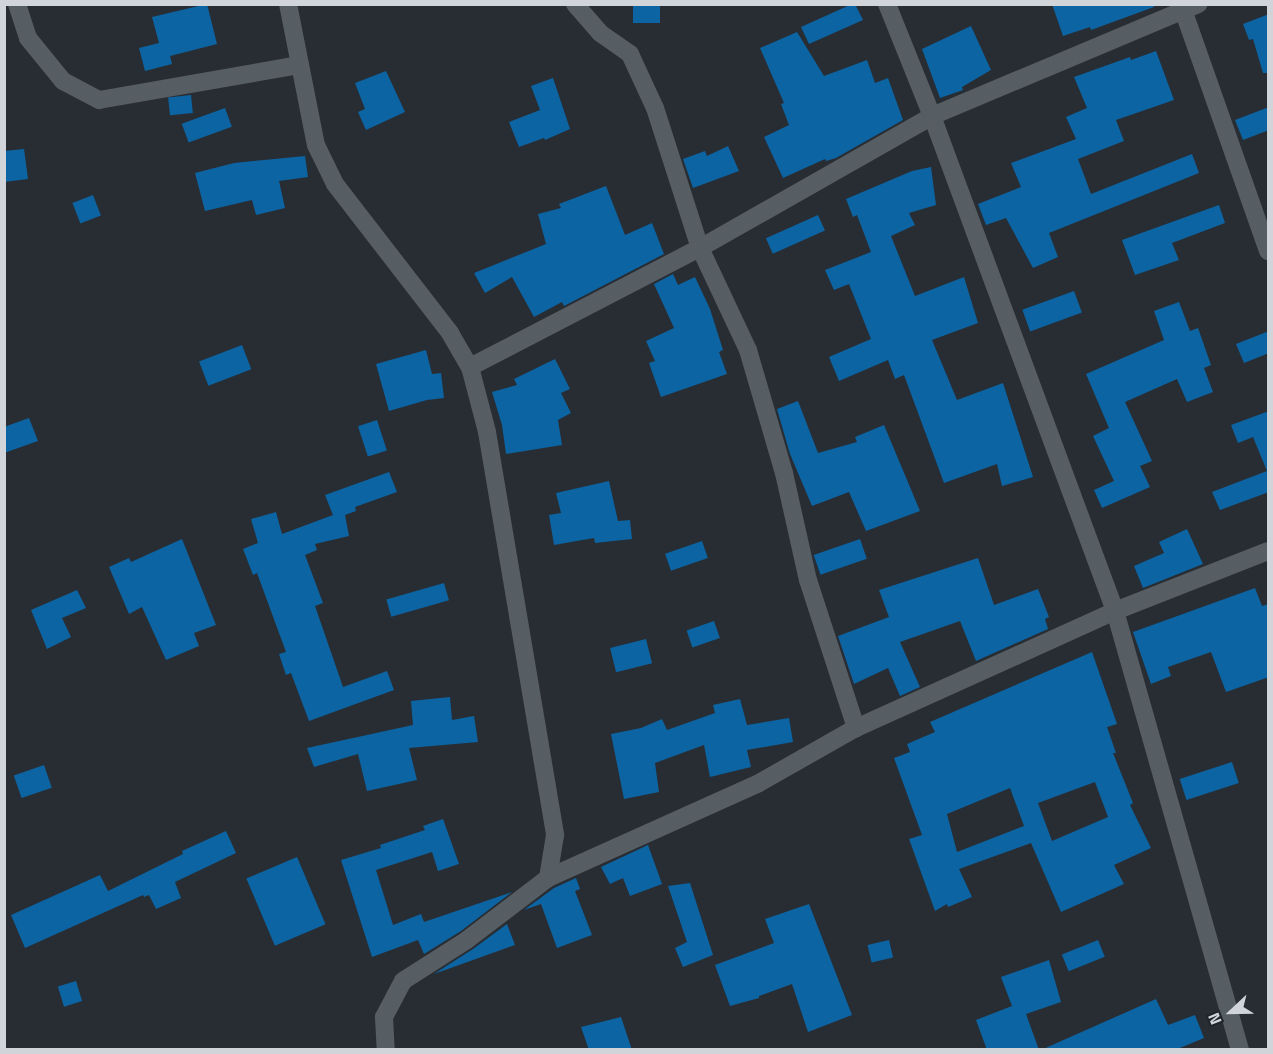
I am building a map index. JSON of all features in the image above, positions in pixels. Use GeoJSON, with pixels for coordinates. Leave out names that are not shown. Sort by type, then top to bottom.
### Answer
{"type":"FeatureCollection","features":[{"type":"Feature","properties":{"kind":"street"},"geometry":{"type":"LineString","coordinates":[[17,4],[28,38],[63,81],[99,100],[300,65]]}},
{"type":"Feature","properties":{"kind":"street"},"geometry":{"type":"LineString","coordinates":[[288,4],[316,145],[335,184],[450,333],[470,367],[487,432],[555,835],[548,878]]}},
{"type":"Feature","properties":{"kind":"street"},"geometry":{"type":"LineString","coordinates":[[575,4],[600,33],[630,54],[654,108],[700,248],[748,350],[784,473],[808,580],[856,728]]}},
{"type":"Feature","properties":{"kind":"street"},"geometry":{"type":"LineString","coordinates":[[887,4],[932,116],[1115,611],[1240,1050]]}},
{"type":"Feature","properties":{"kind":"street"},"geometry":{"type":"LineString","coordinates":[[470,367],[700,248],[932,116],[1188,6],[1269,251]]}},
{"type":"Feature","properties":{"kind":"street"},"geometry":{"type":"LineString","coordinates":[[386,1050],[384,1017],[403,981],[467,940],[548,878],[759,783],[856,728],[1115,611],[1269,551]]}},
{"type":"Feature","properties":{"kind":"building"},"geometry":{"type":"Polygon","coordinates":[[[207,4],[217,44],[170,56],[172,64],[145,71],[139,48],[159,43],[152,17],[207,4]]]}},
{"type":"Feature","properties":{"kind":"building"},"geometry":{"type":"Polygon","coordinates":[[[633,4],[660,4],[660,23],[633,23],[633,4]]]}},
{"type":"Feature","properties":{"kind":"building"},"geometry":{"type":"Polygon","coordinates":[[[855,4],[863,20],[809,44],[801,27],[855,4]]]}},
{"type":"Feature","properties":{"kind":"building"},"geometry":{"type":"Polygon","coordinates":[[[1052,4],[1153,4],[1154,7],[1091,30],[1090,27],[1063,36],[1052,4]]]}},
{"type":"Feature","properties":{"kind":"building"},"geometry":{"type":"Polygon","coordinates":[[[1269,14],[1269,73],[1263,73],[1253,39],[1249,40],[1243,24],[1269,14]]]}},
{"type":"Feature","properties":{"kind":"building"},"geometry":{"type":"Polygon","coordinates":[[[971,26],[991,70],[962,87],[963,90],[940,98],[922,49],[971,26]]]}},
{"type":"Feature","properties":{"kind":"building"},"geometry":{"type":"Polygon","coordinates":[[[797,32],[824,76],[867,60],[875,83],[888,78],[903,120],[836,158],[826,161],[825,159],[783,178],[764,137],[789,125],[781,104],[784,103],[760,48],[797,32]]]}},
{"type":"Feature","properties":{"kind":"building"},"geometry":{"type":"Polygon","coordinates":[[[1156,51],[1174,100],[1116,120],[1124,141],[1078,159],[1091,194],[1192,154],[1199,173],[1049,233],[1058,257],[1033,268],[1006,218],[986,225],[978,204],[1021,187],[1011,163],[1076,139],[1066,117],[1087,108],[1074,77],[1130,57],[1131,60],[1156,51]]]}},
{"type":"Feature","properties":{"kind":"building"},"geometry":{"type":"Polygon","coordinates":[[[386,71],[405,112],[366,130],[358,112],[365,109],[355,83],[386,71]]]}},
{"type":"Feature","properties":{"kind":"building"},"geometry":{"type":"Polygon","coordinates":[[[553,78],[570,129],[545,140],[544,138],[519,147],[509,122],[540,110],[531,86],[553,78]]]}},
{"type":"Feature","properties":{"kind":"building"},"geometry":{"type":"Polygon","coordinates":[[[191,95],[193,113],[170,115],[168,97],[191,95]]]}},
{"type":"Feature","properties":{"kind":"building"},"geometry":{"type":"Polygon","coordinates":[[[1269,107],[1269,130],[1243,140],[1235,120],[1269,107]]]}},
{"type":"Feature","properties":{"kind":"building"},"geometry":{"type":"Polygon","coordinates":[[[225,108],[232,127],[189,143],[182,124],[225,108]]]}},
{"type":"Feature","properties":{"kind":"building"},"geometry":{"type":"Polygon","coordinates":[[[728,146],[739,171],[693,188],[683,159],[705,151],[707,156],[728,146]]]}},
{"type":"Feature","properties":{"kind":"building"},"geometry":{"type":"Polygon","coordinates":[[[24,149],[28,179],[4,182],[4,151],[24,149]]]}},
{"type":"Feature","properties":{"kind":"building"},"geometry":{"type":"Polygon","coordinates":[[[305,156],[308,177],[279,181],[285,208],[256,215],[252,200],[205,211],[195,173],[234,163],[305,156]]]}},
{"type":"Feature","properties":{"kind":"building"},"geometry":{"type":"Polygon","coordinates":[[[931,167],[936,205],[909,213],[915,225],[891,236],[915,296],[964,277],[978,323],[932,340],[957,400],[1003,383],[1033,477],[1002,486],[997,464],[944,483],[904,375],[895,379],[888,360],[839,381],[829,357],[871,339],[849,284],[834,290],[825,270],[871,252],[857,215],[853,217],[846,199],[912,171],[931,167]]]}},
{"type":"Feature","properties":{"kind":"building"},"geometry":{"type":"Polygon","coordinates":[[[606,186],[625,235],[652,223],[664,254],[564,306],[562,302],[534,317],[512,277],[485,293],[474,273],[546,244],[538,214],[561,208],[559,204],[606,186]]]}},
{"type":"Feature","properties":{"kind":"building"},"geometry":{"type":"Polygon","coordinates":[[[93,195],[101,216],[80,223],[72,203],[93,195]]]}},
{"type":"Feature","properties":{"kind":"building"},"geometry":{"type":"Polygon","coordinates":[[[1219,205],[1225,223],[1172,243],[1179,260],[1135,275],[1122,240],[1219,205]]]}},
{"type":"Feature","properties":{"kind":"building"},"geometry":{"type":"Polygon","coordinates":[[[818,215],[825,231],[773,254],[766,238],[818,215]]]}},
{"type":"Feature","properties":{"kind":"building"},"geometry":{"type":"Polygon","coordinates":[[[673,274],[678,285],[695,277],[710,309],[723,350],[719,352],[727,374],[661,397],[649,363],[655,361],[646,341],[674,328],[654,284],[673,274]]]}},
{"type":"Feature","properties":{"kind":"building"},"geometry":{"type":"Polygon","coordinates":[[[1074,291],[1082,313],[1030,331],[1022,310],[1074,291]]]}},
{"type":"Feature","properties":{"kind":"building"},"geometry":{"type":"Polygon","coordinates":[[[1179,302],[1190,331],[1198,328],[1211,365],[1204,368],[1213,392],[1187,402],[1177,379],[1125,402],[1152,461],[1140,466],[1150,487],[1102,508],[1094,490],[1114,481],[1093,436],[1109,428],[1086,374],[1164,340],[1154,311],[1179,302]]]}},
{"type":"Feature","properties":{"kind":"building"},"geometry":{"type":"Polygon","coordinates":[[[1269,331],[1269,353],[1244,363],[1236,344],[1269,331]]]}},
{"type":"Feature","properties":{"kind":"building"},"geometry":{"type":"Polygon","coordinates":[[[242,345],[251,369],[208,386],[199,361],[242,345]]]}},
{"type":"Feature","properties":{"kind":"building"},"geometry":{"type":"Polygon","coordinates":[[[426,350],[432,374],[441,373],[444,398],[427,400],[389,411],[376,364],[426,350]]]}},
{"type":"Feature","properties":{"kind":"building"},"geometry":{"type":"Polygon","coordinates":[[[555,359],[570,389],[561,393],[571,413],[558,420],[562,445],[506,454],[502,425],[492,392],[517,385],[514,379],[555,359]]]}},
{"type":"Feature","properties":{"kind":"building"},"geometry":{"type":"Polygon","coordinates":[[[798,401],[818,453],[857,442],[855,437],[884,425],[920,511],[866,531],[849,492],[812,506],[790,454],[777,409],[798,401]]]}},
{"type":"Feature","properties":{"kind":"building"},"geometry":{"type":"Polygon","coordinates":[[[1269,411],[1269,492],[1220,510],[1212,492],[1267,471],[1253,437],[1238,443],[1231,425],[1269,411]]]}},
{"type":"Feature","properties":{"kind":"building"},"geometry":{"type":"Polygon","coordinates":[[[29,418],[38,441],[4,453],[4,427],[29,418]]]}},
{"type":"Feature","properties":{"kind":"building"},"geometry":{"type":"Polygon","coordinates":[[[377,420],[387,450],[368,457],[358,426],[377,420]]]}},
{"type":"Feature","properties":{"kind":"building"},"geometry":{"type":"Polygon","coordinates":[[[389,472],[397,492],[355,507],[356,511],[345,515],[349,536],[315,544],[317,550],[305,555],[323,603],[315,606],[343,687],[387,671],[394,690],[309,721],[291,673],[286,675],[279,654],[286,652],[257,573],[253,575],[243,549],[258,543],[251,519],[276,512],[282,534],[333,515],[325,495],[389,472]]]}},
{"type":"Feature","properties":{"kind":"building"},"geometry":{"type":"Polygon","coordinates":[[[609,481],[618,521],[630,520],[632,539],[595,543],[594,538],[554,545],[549,515],[561,513],[556,493],[609,481]]]}},
{"type":"Feature","properties":{"kind":"building"},"geometry":{"type":"Polygon","coordinates":[[[1187,529],[1203,564],[1143,588],[1134,566],[1164,553],[1159,542],[1187,529]]]}},
{"type":"Feature","properties":{"kind":"building"},"geometry":{"type":"Polygon","coordinates":[[[182,539],[216,625],[194,633],[199,646],[166,660],[142,607],[129,614],[109,567],[129,558],[131,562],[182,539]]]}},
{"type":"Feature","properties":{"kind":"building"},"geometry":{"type":"Polygon","coordinates":[[[860,539],[867,559],[821,575],[814,555],[860,539]]]}},
{"type":"Feature","properties":{"kind":"building"},"geometry":{"type":"Polygon","coordinates":[[[702,541],[708,558],[671,571],[665,554],[702,541]]]}},
{"type":"Feature","properties":{"kind":"building"},"geometry":{"type":"Polygon","coordinates":[[[978,558],[994,605],[1038,589],[1049,617],[1045,619],[1048,629],[976,661],[960,621],[900,642],[920,687],[900,696],[888,668],[854,684],[838,636],[889,617],[879,590],[978,558]]]}},
{"type":"Feature","properties":{"kind":"building"},"geometry":{"type":"Polygon","coordinates":[[[444,583],[449,600],[391,617],[386,600],[444,583]]]}},
{"type":"Feature","properties":{"kind":"building"},"geometry":{"type":"Polygon","coordinates":[[[1255,588],[1262,606],[1269,604],[1269,677],[1226,692],[1211,652],[1168,667],[1171,676],[1151,684],[1133,632],[1255,588]]]}},
{"type":"Feature","properties":{"kind":"building"},"geometry":{"type":"Polygon","coordinates":[[[77,590],[86,608],[62,618],[71,637],[47,649],[31,610],[77,590]]]}},
{"type":"Feature","properties":{"kind":"building"},"geometry":{"type":"Polygon","coordinates":[[[714,621],[720,638],[692,647],[687,630],[714,621]]]}},
{"type":"Feature","properties":{"kind":"building"},"geometry":{"type":"Polygon","coordinates":[[[646,639],[652,663],[616,672],[610,648],[646,639]]]}},
{"type":"Feature","properties":{"kind":"building"},"geometry":{"type":"Polygon","coordinates":[[[1092,652],[1117,724],[1107,727],[1116,753],[1113,753],[1133,803],[1130,805],[1151,848],[1114,865],[1124,884],[1061,912],[1031,843],[959,869],[972,897],[948,907],[947,904],[935,911],[909,839],[922,835],[894,758],[910,752],[907,744],[935,732],[930,722],[1092,652]],[[1095,782],[1038,803],[1052,841],[1108,817],[1095,782]],[[1010,788],[947,814],[957,852],[1024,826],[1010,788]]]}},
{"type":"Feature","properties":{"kind":"building"},"geometry":{"type":"Polygon","coordinates":[[[450,697],[452,720],[474,716],[478,742],[409,748],[417,780],[367,791],[358,754],[314,767],[307,748],[413,725],[411,701],[450,697]]]}},
{"type":"Feature","properties":{"kind":"building"},"geometry":{"type":"Polygon","coordinates":[[[740,699],[747,725],[789,718],[793,742],[747,750],[751,767],[710,777],[704,745],[655,763],[659,792],[624,799],[611,734],[641,728],[662,719],[667,730],[715,713],[713,705],[740,699]]]}},
{"type":"Feature","properties":{"kind":"building"},"geometry":{"type":"Polygon","coordinates":[[[1232,762],[1239,783],[1186,800],[1180,779],[1232,762]]]}},
{"type":"Feature","properties":{"kind":"building"},"geometry":{"type":"Polygon","coordinates":[[[44,765],[52,788],[22,798],[14,775],[44,765]]]}},
{"type":"Feature","properties":{"kind":"building"},"geometry":{"type":"Polygon","coordinates":[[[443,819],[459,864],[438,871],[432,852],[376,870],[393,925],[421,914],[424,922],[512,892],[461,931],[424,954],[418,940],[372,957],[341,860],[381,848],[380,845],[425,830],[423,826],[443,819]]]}},
{"type":"Feature","properties":{"kind":"building"},"geometry":{"type":"Polygon","coordinates":[[[226,831],[236,853],[175,882],[181,898],[156,909],[149,895],[144,897],[143,895],[25,948],[11,915],[100,875],[108,891],[183,854],[182,851],[226,831]]]}},
{"type":"Feature","properties":{"kind":"building"},"geometry":{"type":"Polygon","coordinates":[[[648,845],[662,884],[630,896],[623,878],[610,884],[601,867],[648,845]]]}},
{"type":"Feature","properties":{"kind":"building"},"geometry":{"type":"Polygon","coordinates":[[[297,857],[326,924],[275,946],[246,878],[297,857]]]}},
{"type":"Feature","properties":{"kind":"building"},"geometry":{"type":"Polygon","coordinates":[[[576,878],[580,889],[575,891],[592,935],[557,948],[541,904],[524,910],[554,888],[576,878]]]}},
{"type":"Feature","properties":{"kind":"building"},"geometry":{"type":"Polygon","coordinates":[[[690,883],[713,955],[683,967],[675,948],[687,942],[668,886],[690,883]]]}},
{"type":"Feature","properties":{"kind":"building"},"geometry":{"type":"Polygon","coordinates":[[[809,904],[852,1015],[808,1032],[792,984],[759,996],[759,998],[730,1006],[715,965],[774,943],[765,919],[809,904]]]}},
{"type":"Feature","properties":{"kind":"building"},"geometry":{"type":"Polygon","coordinates":[[[507,924],[515,945],[434,974],[473,949],[507,924]]]}},
{"type":"Feature","properties":{"kind":"building"},"geometry":{"type":"Polygon","coordinates":[[[889,940],[893,958],[872,962],[868,945],[889,940]]]}},
{"type":"Feature","properties":{"kind":"building"},"geometry":{"type":"Polygon","coordinates":[[[1098,940],[1105,957],[1069,971],[1062,955],[1098,940]]]}},
{"type":"Feature","properties":{"kind":"building"},"geometry":{"type":"Polygon","coordinates":[[[1049,960],[1061,1002],[1026,1014],[1039,1050],[987,1050],[976,1020],[1012,1006],[1001,977],[1049,960]]]}},
{"type":"Feature","properties":{"kind":"building"},"geometry":{"type":"Polygon","coordinates":[[[76,981],[82,1001],[64,1007],[58,987],[76,981]]]}},
{"type":"Feature","properties":{"kind":"building"},"geometry":{"type":"Polygon","coordinates":[[[1156,999],[1168,1025],[1195,1015],[1204,1038],[1175,1050],[1041,1050],[1156,999]]]}},
{"type":"Feature","properties":{"kind":"building"},"geometry":{"type":"Polygon","coordinates":[[[621,1017],[632,1050],[589,1050],[581,1027],[621,1017]]]}}]}
